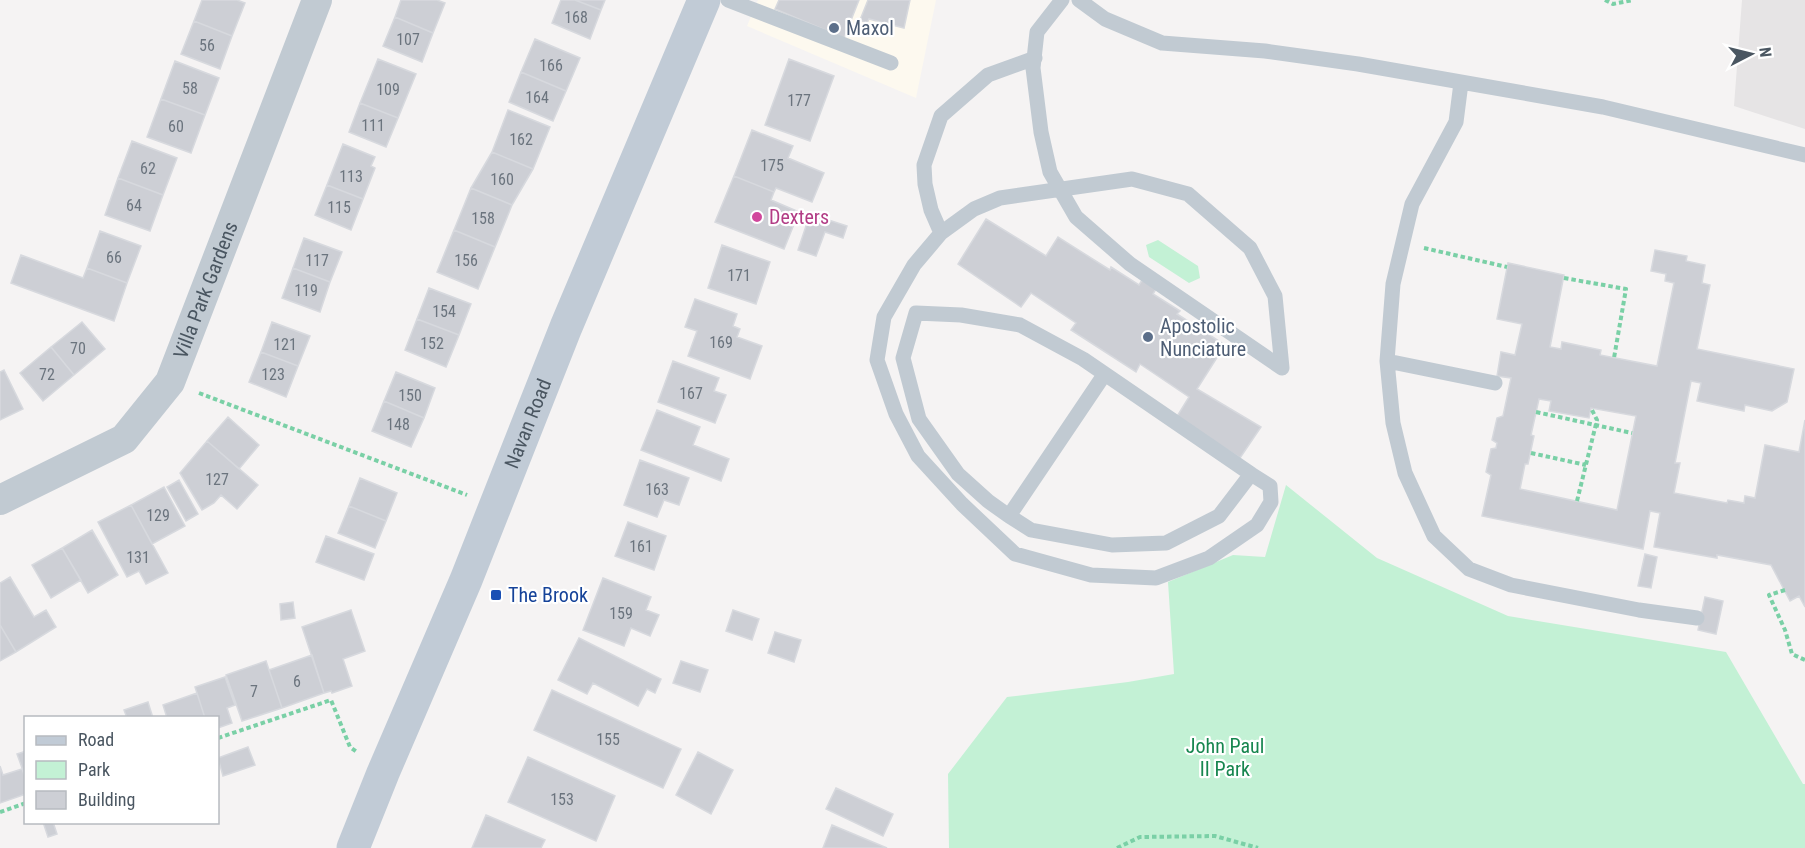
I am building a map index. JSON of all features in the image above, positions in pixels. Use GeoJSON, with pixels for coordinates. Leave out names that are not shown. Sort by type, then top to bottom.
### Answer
{"type":"FeatureCollection","features":[{"type":"Feature","properties":{"kind":"main road","name":"Navan Road"},"geometry":{"type":"LineString","coordinates":[[353,848],[496,506],[566,327],[704,0]]}},
{"type":"Feature","properties":{"kind":"street","name":"Villa Park Gardens"},"geometry":{"type":"LineString","coordinates":[[0,500],[124,439],[170,382],[317,0]]}},
{"type":"Feature","properties":{"kind":"lane"},"geometry":{"type":"LineString","coordinates":[[728,0],[789,19],[891,63]]}},
{"type":"Feature","properties":{"kind":"lane"},"geometry":{"type":"LineString","coordinates":[[1062,0],[1037,32],[1033,68],[1041,132],[1050,172],[1059,188],[1076,217],[1130,264],[1282,368],[1275,297],[1250,248],[1188,194],[1132,179],[1059,188],[1000,198],[974,208],[941,233],[914,265],[884,316],[877,360],[896,414],[918,456],[962,504],[1015,554],[1091,575],[1156,578],[1209,558],[1257,525],[1271,502],[1270,486],[1083,359],[1020,325],[961,315],[916,313],[903,358],[919,419],[958,474],[988,501],[1031,530],[1112,545],[1166,543],[1219,516],[1251,474]]}},
{"type":"Feature","properties":{"kind":"lane"},"geometry":{"type":"LineString","coordinates":[[1078,0],[1105,19],[1162,43],[1265,51],[1358,64],[1603,107],[1805,155]]}},
{"type":"Feature","properties":{"kind":"lane"},"geometry":{"type":"LineString","coordinates":[[941,233],[931,210],[925,184],[924,165],[941,116],[988,75],[1035,58]]}},
{"type":"Feature","properties":{"kind":"lane"},"geometry":{"type":"LineString","coordinates":[[1461,83],[1456,122],[1412,204],[1393,284],[1387,361],[1393,423],[1405,473],[1434,536],[1469,569],[1511,585],[1639,610],[1697,618]]}},
{"type":"Feature","properties":{"kind":"lane"},"geometry":{"type":"LineString","coordinates":[[1387,361],[1495,383]]}},
{"type":"Feature","properties":{"kind":"lane"},"geometry":{"type":"LineString","coordinates":[[1009,516],[1104,375]]}},
{"type":"Feature","properties":{"kind":"path"},"geometry":{"type":"LineString","coordinates":[[1605,0],[1614,4],[1633,0]]}},
{"type":"Feature","properties":{"kind":"path"},"geometry":{"type":"LineString","coordinates":[[1403,244],[1507,267]]}},
{"type":"Feature","properties":{"kind":"path"},"geometry":{"type":"LineString","coordinates":[[1563,278],[1626,289],[1614,358]]}},
{"type":"Feature","properties":{"kind":"path"},"geometry":{"type":"LineString","coordinates":[[170,382],[496,506]]}},
{"type":"Feature","properties":{"kind":"path"},"geometry":{"type":"LineString","coordinates":[[1577,501],[1597,420],[1591,408]]}},
{"type":"Feature","properties":{"kind":"path"},"geometry":{"type":"LineString","coordinates":[[1536,412],[1632,433]]}},
{"type":"Feature","properties":{"kind":"path"},"geometry":{"type":"LineString","coordinates":[[1531,453],[1586,465]]}},
{"type":"Feature","properties":{"kind":"path"},"geometry":{"type":"LineString","coordinates":[[1785,591],[1769,595],[1785,630],[1792,654],[1805,660]]}},
{"type":"Feature","properties":{"kind":"path"},"geometry":{"type":"LineString","coordinates":[[219,738],[332,700],[350,747],[383,773]]}},
{"type":"Feature","properties":{"kind":"path"},"geometry":{"type":"LineString","coordinates":[[0,812],[24,804]]}},
{"type":"Feature","properties":{"kind":"path"},"geometry":{"type":"LineString","coordinates":[[1117,848],[1140,837],[1215,836],[1258,848]]}},
{"type":"Feature","properties":{"kind":"shaded area"},"geometry":{"type":"Polygon","coordinates":[[[758,0],[936,0],[916,98],[747,26],[758,0]]]}},
{"type":"Feature","properties":{"kind":"shaded area"},"geometry":{"type":"Polygon","coordinates":[[[1742,0],[1805,0],[1805,129],[1734,106],[1742,0]]]}},
{"type":"Feature","properties":{"kind":"green space"},"geometry":{"type":"Polygon","coordinates":[[[1158,240],[1198,266],[1200,278],[1189,283],[1149,257],[1146,245],[1158,240]]]}},
{"type":"Feature","properties":{"kind":"green space","name":"John Paul II Park"},"geometry":{"type":"Polygon","coordinates":[[[1286,485],[1377,558],[1508,616],[1726,652],[1805,784],[1805,848],[949,848],[948,774],[1007,697],[1174,674],[1168,582],[1233,555],[1265,557],[1286,485]]]}},
{"type":"Feature","properties":{"kind":"building"},"geometry":{"type":"Polygon","coordinates":[[[202,0],[237,0],[245,3],[232,36],[194,21],[202,0]]]}},
{"type":"Feature","properties":{"kind":"building"},"geometry":{"type":"Polygon","coordinates":[[[401,0],[437,0],[445,3],[433,33],[395,17],[401,0]]]}},
{"type":"Feature","properties":{"kind":"building"},"geometry":{"type":"Polygon","coordinates":[[[561,0],[575,0],[601,10],[590,39],[552,23],[561,0]]]}},
{"type":"Feature","properties":{"kind":"building"},"geometry":{"type":"Polygon","coordinates":[[[575,0],[605,0],[601,10],[575,0]]]}},
{"type":"Feature","properties":{"kind":"building","name":"Maxol"},"geometry":{"type":"Polygon","coordinates":[[[779,0],[859,0],[844,38],[775,9],[779,0]]]}},
{"type":"Feature","properties":{"kind":"building"},"geometry":{"type":"Polygon","coordinates":[[[868,0],[910,0],[904,28],[869,19],[867,23],[860,20],[868,0]]]}},
{"type":"Feature","properties":{"kind":"building"},"geometry":{"type":"Polygon","coordinates":[[[395,17],[433,33],[422,62],[383,46],[395,17]]]}},
{"type":"Feature","properties":{"kind":"building"},"geometry":{"type":"Polygon","coordinates":[[[194,21],[232,36],[220,69],[181,54],[194,21]]]}},
{"type":"Feature","properties":{"kind":"building"},"geometry":{"type":"Polygon","coordinates":[[[535,39],[580,58],[566,91],[521,72],[535,39]]]}},
{"type":"Feature","properties":{"kind":"building"},"geometry":{"type":"Polygon","coordinates":[[[378,59],[416,74],[398,118],[360,103],[378,59]]]}},
{"type":"Feature","properties":{"kind":"building"},"geometry":{"type":"Polygon","coordinates":[[[789,59],[834,76],[810,141],[765,125],[789,59]]]}},
{"type":"Feature","properties":{"kind":"building"},"geometry":{"type":"Polygon","coordinates":[[[175,61],[219,78],[205,115],[161,99],[175,61]]]}},
{"type":"Feature","properties":{"kind":"building"},"geometry":{"type":"Polygon","coordinates":[[[521,72],[566,91],[553,121],[509,102],[521,72]]]}},
{"type":"Feature","properties":{"kind":"building"},"geometry":{"type":"Polygon","coordinates":[[[161,99],[205,115],[191,153],[147,137],[161,99]]]}},
{"type":"Feature","properties":{"kind":"building"},"geometry":{"type":"Polygon","coordinates":[[[360,103],[398,118],[386,147],[349,132],[360,103]]]}},
{"type":"Feature","properties":{"kind":"building"},"geometry":{"type":"Polygon","coordinates":[[[508,110],[550,127],[533,169],[492,152],[508,110]]]}},
{"type":"Feature","properties":{"kind":"building"},"geometry":{"type":"Polygon","coordinates":[[[752,130],[793,146],[788,158],[824,173],[812,202],[776,188],[774,192],[734,176],[752,130]]]}},
{"type":"Feature","properties":{"kind":"building"},"geometry":{"type":"Polygon","coordinates":[[[132,141],[177,158],[163,195],[118,178],[132,141]]]}},
{"type":"Feature","properties":{"kind":"building"},"geometry":{"type":"Polygon","coordinates":[[[343,144],[375,157],[371,166],[375,168],[363,199],[327,185],[343,144]]]}},
{"type":"Feature","properties":{"kind":"building"},"geometry":{"type":"Polygon","coordinates":[[[492,152],[533,169],[512,205],[471,188],[492,152]]]}},
{"type":"Feature","properties":{"kind":"building","name":"Dexters"},"geometry":{"type":"Polygon","coordinates":[[[734,176],[774,192],[771,200],[799,212],[784,249],[715,222],[734,176]]]}},
{"type":"Feature","properties":{"kind":"building"},"geometry":{"type":"Polygon","coordinates":[[[118,178],[163,195],[150,231],[105,215],[118,178]]]}},
{"type":"Feature","properties":{"kind":"building"},"geometry":{"type":"Polygon","coordinates":[[[327,185],[363,199],[351,230],[315,215],[327,185]]]}},
{"type":"Feature","properties":{"kind":"building"},"geometry":{"type":"Polygon","coordinates":[[[471,188],[512,205],[495,247],[454,230],[471,188]]]}},
{"type":"Feature","properties":{"kind":"building"},"geometry":{"type":"Polygon","coordinates":[[[810,214],[847,226],[843,238],[825,232],[816,256],[798,250],[810,214]]]}},
{"type":"Feature","properties":{"kind":"building","name":"Apostolic Nunciature"},"geometry":{"type":"Polygon","coordinates":[[[986,219],[1046,256],[1058,237],[1110,270],[1111,267],[1139,285],[1142,280],[1156,289],[1153,294],[1180,311],[1177,314],[1225,345],[1197,389],[1261,427],[1240,458],[1176,418],[1189,397],[1140,364],[1136,372],[1071,330],[1076,323],[1031,293],[1021,307],[958,264],[986,219]]]}},
{"type":"Feature","properties":{"kind":"building"},"geometry":{"type":"Polygon","coordinates":[[[454,230],[495,247],[478,289],[437,272],[454,230]]]}},
{"type":"Feature","properties":{"kind":"building"},"geometry":{"type":"Polygon","coordinates":[[[100,231],[141,246],[127,283],[87,268],[100,231]]]}},
{"type":"Feature","properties":{"kind":"building"},"geometry":{"type":"Polygon","coordinates":[[[304,238],[342,252],[330,282],[293,268],[304,238]]]}},
{"type":"Feature","properties":{"kind":"building"},"geometry":{"type":"Polygon","coordinates":[[[722,245],[770,262],[756,304],[708,288],[722,245]]]}},
{"type":"Feature","properties":{"kind":"building"},"geometry":{"type":"Polygon","coordinates":[[[1655,250],[1687,256],[1686,261],[1705,265],[1702,283],[1710,285],[1697,349],[1794,369],[1787,402],[1772,411],[1745,405],[1744,411],[1697,401],[1701,383],[1691,381],[1675,463],[1680,463],[1674,493],[1727,503],[1728,500],[1744,503],[1745,496],[1755,498],[1765,445],[1799,452],[1805,420],[1805,607],[1799,596],[1790,601],[1771,565],[1654,547],[1660,513],[1650,511],[1643,549],[1482,516],[1491,475],[1486,472],[1491,449],[1496,448],[1497,443],[1492,440],[1497,418],[1503,416],[1511,378],[1497,376],[1501,352],[1515,355],[1522,324],[1497,319],[1508,263],[1564,275],[1550,347],[1561,349],[1562,342],[1601,350],[1600,355],[1657,366],[1674,283],[1665,281],[1666,274],[1651,271],[1655,250]],[[1539,399],[1531,435],[1534,436],[1520,489],[1617,510],[1636,416],[1591,408],[1589,418],[1549,411],[1551,401],[1539,399]]]}},
{"type":"Feature","properties":{"kind":"building"},"geometry":{"type":"Polygon","coordinates":[[[21,255],[83,278],[87,268],[127,283],[114,321],[11,283],[21,255]]]}},
{"type":"Feature","properties":{"kind":"building"},"geometry":{"type":"Polygon","coordinates":[[[293,268],[330,282],[320,312],[282,298],[293,268]]]}},
{"type":"Feature","properties":{"kind":"building"},"geometry":{"type":"Polygon","coordinates":[[[429,288],[471,304],[459,335],[417,319],[429,288]]]}},
{"type":"Feature","properties":{"kind":"building"},"geometry":{"type":"Polygon","coordinates":[[[695,299],[737,314],[733,326],[740,329],[737,337],[762,346],[750,379],[688,356],[697,331],[685,327],[695,299]]]}},
{"type":"Feature","properties":{"kind":"building"},"geometry":{"type":"Polygon","coordinates":[[[417,319],[459,335],[446,367],[405,350],[417,319]]]}},
{"type":"Feature","properties":{"kind":"building"},"geometry":{"type":"Polygon","coordinates":[[[82,322],[105,349],[74,375],[51,347],[82,322]]]}},
{"type":"Feature","properties":{"kind":"building"},"geometry":{"type":"Polygon","coordinates":[[[272,322],[310,336],[298,366],[261,352],[272,322]]]}},
{"type":"Feature","properties":{"kind":"building"},"geometry":{"type":"Polygon","coordinates":[[[51,347],[74,375],[43,401],[20,373],[51,347]]]}},
{"type":"Feature","properties":{"kind":"building"},"geometry":{"type":"Polygon","coordinates":[[[261,352],[298,366],[286,397],[249,382],[261,352]]]}},
{"type":"Feature","properties":{"kind":"building"},"geometry":{"type":"Polygon","coordinates":[[[673,361],[719,378],[714,391],[726,395],[715,423],[658,402],[673,361]]]}},
{"type":"Feature","properties":{"kind":"building"},"geometry":{"type":"Polygon","coordinates":[[[4,370],[23,409],[0,420],[0,372],[4,370]]]}},
{"type":"Feature","properties":{"kind":"building"},"geometry":{"type":"Polygon","coordinates":[[[396,372],[435,388],[424,418],[384,401],[396,372]]]}},
{"type":"Feature","properties":{"kind":"building"},"geometry":{"type":"Polygon","coordinates":[[[384,401],[424,418],[411,447],[372,431],[384,401]]]}},
{"type":"Feature","properties":{"kind":"building"},"geometry":{"type":"Polygon","coordinates":[[[657,410],[700,427],[693,445],[729,459],[721,481],[641,450],[657,410]]]}},
{"type":"Feature","properties":{"kind":"building"},"geometry":{"type":"Polygon","coordinates":[[[228,417],[259,445],[239,469],[207,441],[228,417]]]}},
{"type":"Feature","properties":{"kind":"building"},"geometry":{"type":"Polygon","coordinates":[[[207,441],[258,485],[237,509],[221,495],[214,503],[202,510],[180,473],[207,441]]]}},
{"type":"Feature","properties":{"kind":"building"},"geometry":{"type":"Polygon","coordinates":[[[640,460],[689,478],[679,505],[664,500],[657,517],[624,505],[640,460]]]}},
{"type":"Feature","properties":{"kind":"building"},"geometry":{"type":"Polygon","coordinates":[[[360,478],[397,493],[386,521],[349,506],[360,478]]]}},
{"type":"Feature","properties":{"kind":"building"},"geometry":{"type":"Polygon","coordinates":[[[179,480],[198,514],[186,521],[167,487],[179,480]]]}},
{"type":"Feature","properties":{"kind":"building"},"geometry":{"type":"Polygon","coordinates":[[[164,487],[185,526],[152,544],[131,505],[164,487]]]}},
{"type":"Feature","properties":{"kind":"building"},"geometry":{"type":"Polygon","coordinates":[[[131,505],[168,573],[146,584],[139,571],[127,577],[98,522],[131,505]]]}},
{"type":"Feature","properties":{"kind":"building"},"geometry":{"type":"Polygon","coordinates":[[[349,506],[386,521],[375,548],[338,533],[349,506]]]}},
{"type":"Feature","properties":{"kind":"building"},"geometry":{"type":"Polygon","coordinates":[[[628,522],[666,536],[654,570],[615,556],[628,522]]]}},
{"type":"Feature","properties":{"kind":"building"},"geometry":{"type":"Polygon","coordinates":[[[92,530],[118,575],[88,593],[62,548],[92,530]]]}},
{"type":"Feature","properties":{"kind":"building"},"geometry":{"type":"Polygon","coordinates":[[[326,536],[374,554],[364,580],[316,562],[326,536]]]}},
{"type":"Feature","properties":{"kind":"building"},"geometry":{"type":"Polygon","coordinates":[[[62,548],[81,580],[51,598],[32,565],[62,548]]]}},
{"type":"Feature","properties":{"kind":"building"},"geometry":{"type":"Polygon","coordinates":[[[1645,554],[1657,557],[1651,588],[1638,586],[1645,554]]]}},
{"type":"Feature","properties":{"kind":"building"},"geometry":{"type":"Polygon","coordinates":[[[10,577],[34,617],[46,610],[56,627],[16,652],[0,625],[0,583],[10,577]]]}},
{"type":"Feature","properties":{"kind":"building"},"geometry":{"type":"Polygon","coordinates":[[[603,578],[651,597],[646,610],[659,615],[650,636],[631,628],[624,646],[583,630],[603,578]]]}},
{"type":"Feature","properties":{"kind":"building"},"geometry":{"type":"Polygon","coordinates":[[[1705,597],[1723,601],[1716,634],[1698,630],[1705,597]]]}},
{"type":"Feature","properties":{"kind":"building"},"geometry":{"type":"Polygon","coordinates":[[[293,602],[295,618],[281,620],[280,604],[293,602]]]}},
{"type":"Feature","properties":{"kind":"building"},"geometry":{"type":"Polygon","coordinates":[[[351,610],[365,651],[343,659],[352,686],[332,693],[331,691],[324,693],[302,627],[351,610]]]}},
{"type":"Feature","properties":{"kind":"building"},"geometry":{"type":"Polygon","coordinates":[[[733,610],[759,619],[752,640],[726,631],[733,610]]]}},
{"type":"Feature","properties":{"kind":"building"},"geometry":{"type":"Polygon","coordinates":[[[0,625],[16,652],[0,661],[0,625]]]}},
{"type":"Feature","properties":{"kind":"building"},"geometry":{"type":"Polygon","coordinates":[[[775,632],[801,640],[794,662],[768,653],[775,632]]]}},
{"type":"Feature","properties":{"kind":"building"},"geometry":{"type":"Polygon","coordinates":[[[579,638],[661,679],[655,693],[647,689],[638,706],[593,683],[587,694],[558,680],[579,638]]]}},
{"type":"Feature","properties":{"kind":"building"},"geometry":{"type":"Polygon","coordinates":[[[312,655],[324,693],[282,708],[269,670],[312,655]]]}},
{"type":"Feature","properties":{"kind":"building"},"geometry":{"type":"Polygon","coordinates":[[[266,661],[282,708],[242,721],[226,675],[266,661]]]}},
{"type":"Feature","properties":{"kind":"building"},"geometry":{"type":"Polygon","coordinates":[[[681,661],[708,670],[700,692],[673,683],[681,661]]]}},
{"type":"Feature","properties":{"kind":"building"},"geometry":{"type":"Polygon","coordinates":[[[225,677],[235,705],[227,708],[232,723],[219,728],[219,716],[204,716],[195,687],[225,677]]]}},
{"type":"Feature","properties":{"kind":"building"},"geometry":{"type":"Polygon","coordinates":[[[552,690],[681,749],[663,788],[534,730],[552,690]]]}},
{"type":"Feature","properties":{"kind":"building"},"geometry":{"type":"Polygon","coordinates":[[[197,693],[204,716],[166,716],[163,705],[197,693]]]}},
{"type":"Feature","properties":{"kind":"building"},"geometry":{"type":"Polygon","coordinates":[[[148,702],[152,716],[126,716],[124,710],[148,702]]]}},
{"type":"Feature","properties":{"kind":"building"},"geometry":{"type":"Polygon","coordinates":[[[248,747],[255,765],[223,776],[219,758],[248,747]]]}},
{"type":"Feature","properties":{"kind":"building"},"geometry":{"type":"Polygon","coordinates":[[[24,752],[24,773],[17,754],[24,752]]]}},
{"type":"Feature","properties":{"kind":"building"},"geometry":{"type":"Polygon","coordinates":[[[698,752],[733,770],[711,814],[676,795],[698,752]]]}},
{"type":"Feature","properties":{"kind":"building"},"geometry":{"type":"Polygon","coordinates":[[[528,757],[615,796],[596,841],[508,802],[528,757]]]}},
{"type":"Feature","properties":{"kind":"building"},"geometry":{"type":"Polygon","coordinates":[[[0,766],[3,775],[22,769],[24,795],[0,803],[0,766]]]}},
{"type":"Feature","properties":{"kind":"building"},"geometry":{"type":"Polygon","coordinates":[[[836,788],[893,814],[883,836],[826,809],[836,788]]]}},
{"type":"Feature","properties":{"kind":"building"},"geometry":{"type":"Polygon","coordinates":[[[486,815],[545,840],[541,848],[472,848],[486,815]]]}},
{"type":"Feature","properties":{"kind":"building"},"geometry":{"type":"Polygon","coordinates":[[[44,824],[54,824],[57,834],[48,837],[44,824]]]}},
{"type":"Feature","properties":{"kind":"building"},"geometry":{"type":"Polygon","coordinates":[[[832,825],[887,848],[823,848],[832,825]]]}},
{"type":"Feature","properties":{"kind":"place","name":"Maxol"},"geometry":{"type":"Point","coordinates":[834,28]}},
{"type":"Feature","properties":{"kind":"place","name":"Dexters"},"geometry":{"type":"Point","coordinates":[757,217]}},
{"type":"Feature","properties":{"kind":"place","name":"Apostolic Nunciature"},"geometry":{"type":"Point","coordinates":[1148,337]}},
{"type":"Feature","properties":{"kind":"place","name":"The Brook"},"geometry":{"type":"Point","coordinates":[496,595]}}]}
